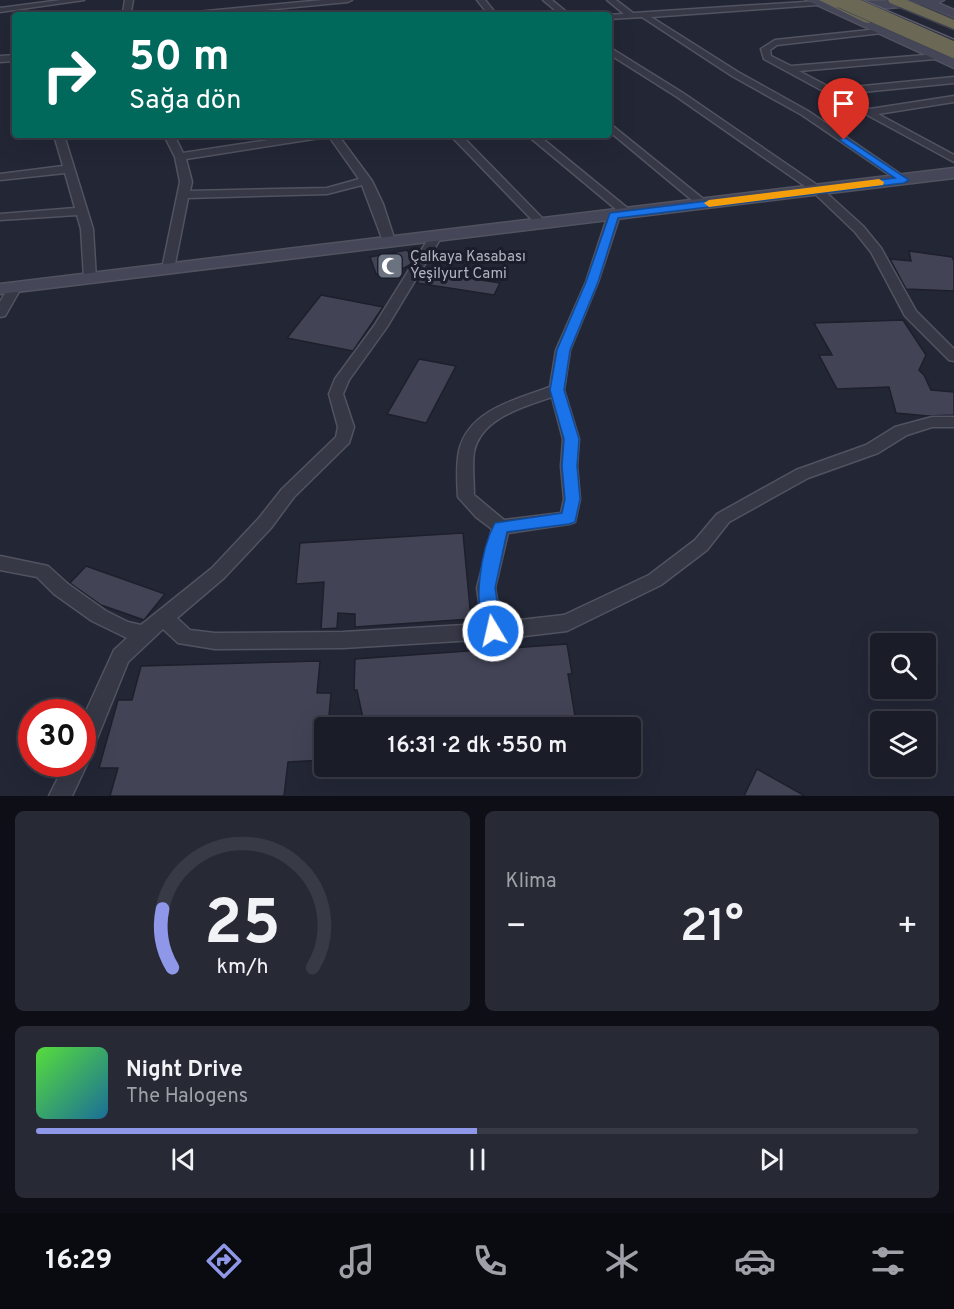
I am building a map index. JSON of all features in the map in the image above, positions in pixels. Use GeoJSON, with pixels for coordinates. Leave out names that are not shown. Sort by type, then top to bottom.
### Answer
{"type":"FeatureCollection","features":[{"type":"Feature","properties":{"kind":"highway"},"geometry":{"type":"LineString","coordinates":[[880,0],[954,31]]}},
{"type":"Feature","properties":{"kind":"highway"},"geometry":{"type":"LineString","coordinates":[[826,1],[954,50]]}},
{"type":"Feature","properties":{"kind":"highway"},"geometry":{"type":"LineString","coordinates":[[826,1],[954,58]]}},
{"type":"Feature","properties":{"kind":"highway"},"geometry":{"type":"LineString","coordinates":[[899,2],[954,25]]}},
{"type":"Feature","properties":{"kind":"main road"},"geometry":{"type":"LineString","coordinates":[[826,1],[877,6],[899,2],[939,0]]}},
{"type":"Feature","properties":{"kind":"main road"},"geometry":{"type":"LineString","coordinates":[[826,1],[879,31],[954,64]]}},
{"type":"Feature","properties":{"kind":"main road"},"geometry":{"type":"LineString","coordinates":[[922,1],[954,14]]}},
{"type":"Feature","properties":{"kind":"main road"},"geometry":{"type":"LineString","coordinates":[[8,288],[904,180],[953,170]]}},
{"type":"Feature","properties":{"kind":"street"},"geometry":{"type":"LineString","coordinates":[[0,10],[27,11],[54,2],[80,0]]}},
{"type":"Feature","properties":{"kind":"street"},"geometry":{"type":"LineString","coordinates":[[128,12],[129,0]]}},
{"type":"Feature","properties":{"kind":"street"},"geometry":{"type":"LineString","coordinates":[[247,0],[252,12],[348,0]]}},
{"type":"Feature","properties":{"kind":"street"},"geometry":{"type":"LineString","coordinates":[[481,0],[491,12]]}},
{"type":"Feature","properties":{"kind":"street"},"geometry":{"type":"LineString","coordinates":[[547,0],[562,12]]}},
{"type":"Feature","properties":{"kind":"street"},"geometry":{"type":"LineString","coordinates":[[611,0],[632,16]]}},
{"type":"Feature","properties":{"kind":"street"},"geometry":{"type":"LineString","coordinates":[[612,17],[826,1]]}},
{"type":"Feature","properties":{"kind":"street"},"geometry":{"type":"LineString","coordinates":[[645,16],[735,74],[805,113],[904,180]]}},
{"type":"Feature","properties":{"kind":"street"},"geometry":{"type":"LineString","coordinates":[[879,31],[775,43],[765,49],[768,57],[869,111],[953,170]]}},
{"type":"Feature","properties":{"kind":"street"},"geometry":{"type":"LineString","coordinates":[[612,52],[680,95],[816,189],[859,229],[877,251],[910,314],[954,357]]}},
{"type":"Feature","properties":{"kind":"street"},"geometry":{"type":"LineString","coordinates":[[790,69],[935,56]]}},
{"type":"Feature","properties":{"kind":"street"},"geometry":{"type":"LineString","coordinates":[[832,92],[954,80]]}},
{"type":"Feature","properties":{"kind":"street"},"geometry":{"type":"LineString","coordinates":[[869,111],[954,99]]}},
{"type":"Feature","properties":{"kind":"street"},"geometry":{"type":"LineString","coordinates":[[612,128],[703,204]]}},
{"type":"Feature","properties":{"kind":"street"},"geometry":{"type":"LineString","coordinates":[[60,138],[87,229],[90,278]]}},
{"type":"Feature","properties":{"kind":"street"},"geometry":{"type":"LineString","coordinates":[[168,269],[186,182],[180,157],[170,138]]}},
{"type":"Feature","properties":{"kind":"street"},"geometry":{"type":"LineString","coordinates":[[180,157],[301,138]]}},
{"type":"Feature","properties":{"kind":"street"},"geometry":{"type":"LineString","coordinates":[[335,138],[366,181],[377,204],[389,241]]}},
{"type":"Feature","properties":{"kind":"street"},"geometry":{"type":"LineString","coordinates":[[458,138],[541,224]]}},
{"type":"Feature","properties":{"kind":"street"},"geometry":{"type":"LineString","coordinates":[[535,138],[620,214],[563,350],[557,390],[571,439],[569,466],[573,499],[569,518],[501,527],[466,497],[465,466],[469,444],[482,425],[504,409],[557,390]]}},
{"type":"Feature","properties":{"kind":"street"},"geometry":{"type":"LineString","coordinates":[[0,177],[68,169]]}},
{"type":"Feature","properties":{"kind":"street"},"geometry":{"type":"LineString","coordinates":[[184,195],[327,191],[366,181]]}},
{"type":"Feature","properties":{"kind":"street"},"geometry":{"type":"LineString","coordinates":[[0,217],[81,211]]}},
{"type":"Feature","properties":{"kind":"street"},"geometry":{"type":"LineString","coordinates":[[96,713],[121,656],[218,573],[265,523],[288,493],[343,439],[346,427],[336,394],[342,379],[380,327],[436,236]]}},
{"type":"Feature","properties":{"kind":"street"},"geometry":{"type":"LineString","coordinates":[[0,313],[8,288]]}},
{"type":"Feature","properties":{"kind":"street"},"geometry":{"type":"LineString","coordinates":[[935,340],[954,342]]}},
{"type":"Feature","properties":{"kind":"street"},"geometry":{"type":"LineString","coordinates":[[164,618],[186,637],[215,641],[343,640],[493,631],[567,623],[656,580],[701,545],[723,518],[802,474],[873,449],[901,431],[932,422],[954,422]]}},
{"type":"Feature","properties":{"kind":"street"},"geometry":{"type":"LineString","coordinates":[[493,631],[486,588],[501,527]]}},
{"type":"Feature","properties":{"kind":"street"},"geometry":{"type":"LineString","coordinates":[[2,568],[42,571],[61,589],[99,616],[124,630],[144,634]]}},
{"type":"Feature","properties":{"kind":"street"},"geometry":{"type":"LineString","coordinates":[[60,796],[70,777]]}},
{"type":"Feature","properties":{"kind":"building","name":"Çalkaya Kasabası Yeşilyurt Cami"},"geometry":{"type":"Polygon","coordinates":[[[407,250],[413,259],[410,265],[400,270],[376,274],[370,257],[407,250]]]}},
{"type":"Feature","properties":{"kind":"building"},"geometry":{"type":"Polygon","coordinates":[[[909,251],[952,257],[954,291],[906,289],[890,259],[911,261],[909,251]]]}},
{"type":"Feature","properties":{"kind":"building"},"geometry":{"type":"Polygon","coordinates":[[[424,271],[500,283],[494,295],[417,283],[424,271]]]}},
{"type":"Feature","properties":{"kind":"building"},"geometry":{"type":"Polygon","coordinates":[[[321,295],[383,307],[353,351],[287,338],[321,295]]]}},
{"type":"Feature","properties":{"kind":"building"},"geometry":{"type":"Polygon","coordinates":[[[903,320],[926,355],[919,370],[931,390],[954,392],[954,415],[928,416],[896,413],[889,387],[837,389],[819,355],[832,355],[814,323],[903,320]]]}},
{"type":"Feature","properties":{"kind":"building"},"geometry":{"type":"Polygon","coordinates":[[[419,359],[456,366],[426,423],[387,414],[419,359]]]}},
{"type":"Feature","properties":{"kind":"building"},"geometry":{"type":"Polygon","coordinates":[[[463,533],[471,619],[355,627],[355,614],[338,613],[337,628],[321,629],[324,582],[296,584],[300,543],[463,533]]]}},
{"type":"Feature","properties":{"kind":"building"},"geometry":{"type":"Polygon","coordinates":[[[86,566],[165,594],[144,620],[101,605],[70,583],[86,566]]]}},
{"type":"Feature","properties":{"kind":"building"},"geometry":{"type":"Polygon","coordinates":[[[567,644],[572,674],[568,674],[575,717],[363,717],[357,690],[354,690],[355,659],[567,644]]]}},
{"type":"Feature","properties":{"kind":"building"},"geometry":{"type":"Polygon","coordinates":[[[320,661],[317,693],[331,693],[329,717],[314,717],[314,761],[288,762],[284,796],[110,796],[118,768],[99,768],[118,700],[132,700],[141,666],[320,661]]]}},
{"type":"Feature","properties":{"kind":"building"},"geometry":{"type":"Polygon","coordinates":[[[757,769],[805,796],[744,796],[757,769]]]}},
{"type":"Feature","properties":{"kind":"tram line"},"geometry":{"type":"LineString","coordinates":[[863,0],[954,39]]}},
{"type":"Feature","properties":{"kind":"slow traffic"},"geometry":{"type":"LineString","coordinates":[[709,203],[879,182]]}},
{"type":"Feature","properties":{"kind":"place","name":"Çalkaya Kasabası Yeşilyurt Cami"},"geometry":{"type":"Point","coordinates":[390,266]}},
{"type":"Feature","properties":{"kind":"route"},"geometry":{"type":"LineString","coordinates":[[493,631],[486,588],[501,527],[569,518],[573,499],[569,466],[571,439],[557,390],[563,350],[592,282],[614,215],[904,180],[844,140]]}}]}
